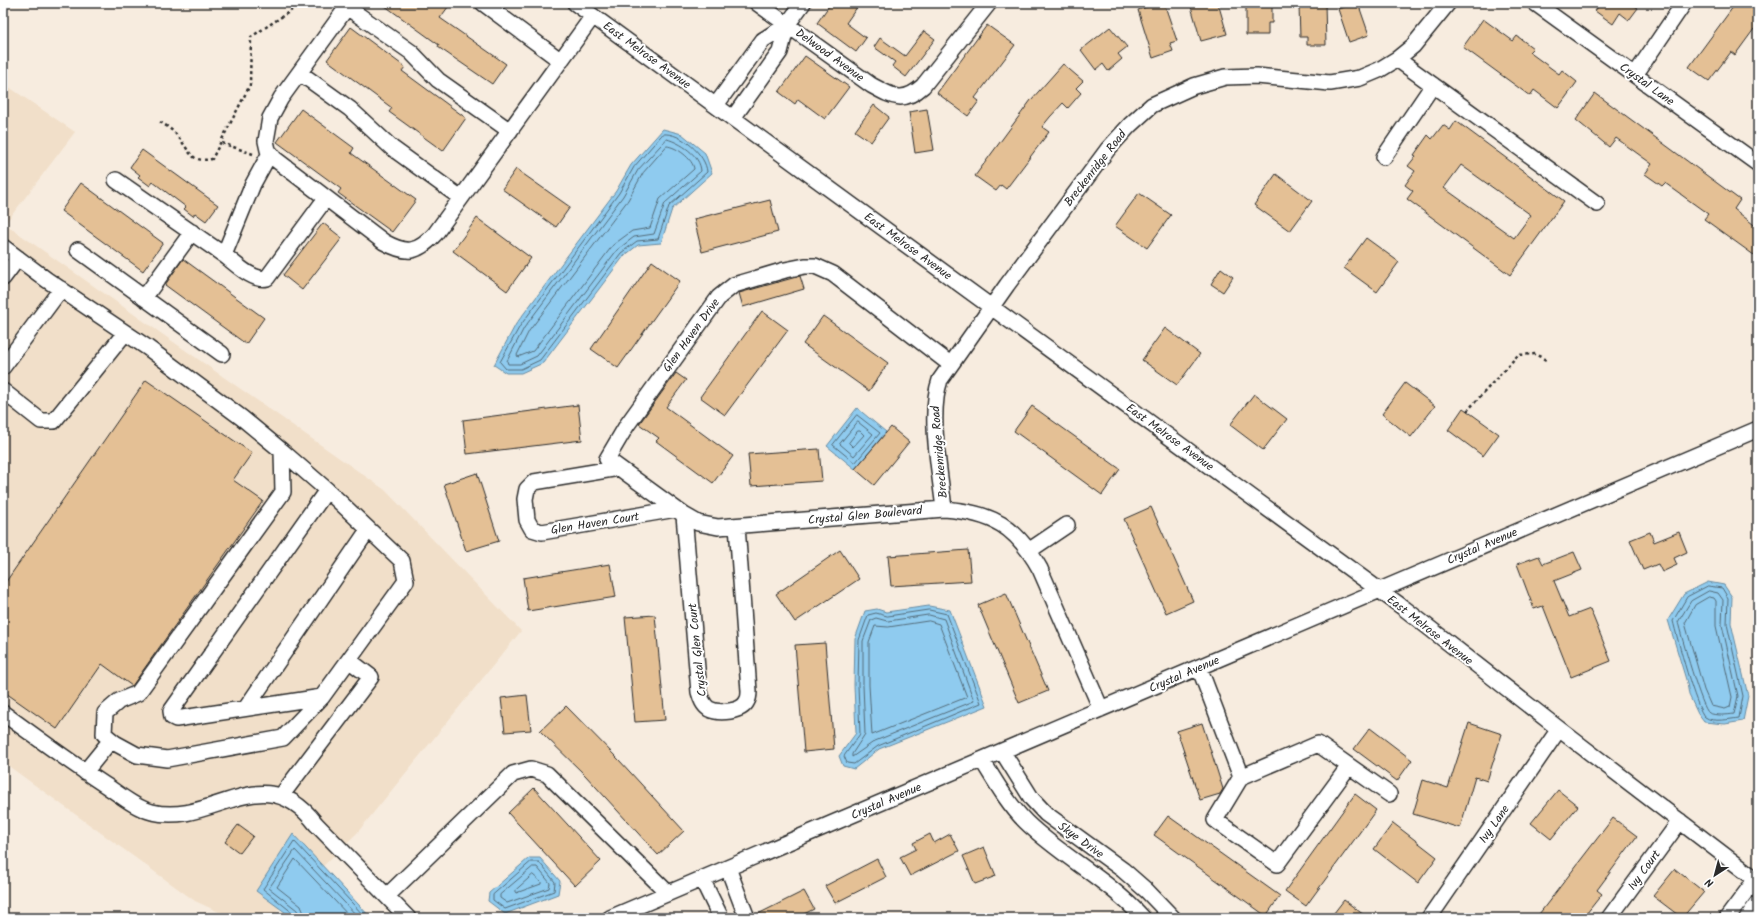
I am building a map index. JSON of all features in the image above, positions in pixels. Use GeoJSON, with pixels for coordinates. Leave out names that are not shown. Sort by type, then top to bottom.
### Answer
{"type":"FeatureCollection","features":[{"type":"Feature","properties":{"kind":"street"},"geometry":{"type":"LineString","coordinates":[[483,3],[561,61]]}},
{"type":"Feature","properties":{"kind":"street","name":"East Melrose Avenue"},"geometry":{"type":"LineString","coordinates":[[575,3],[1380,590],[1558,729],[1757,880]]}},
{"type":"Feature","properties":{"kind":"street","name":"Delwood Avenue"},"geometry":{"type":"LineString","coordinates":[[757,3],[872,85],[890,96],[907,97],[914,94],[923,86],[989,3]]}},
{"type":"Feature","properties":{"kind":"street"},"geometry":{"type":"LineString","coordinates":[[733,118],[780,52],[787,25],[803,3]]}},
{"type":"Feature","properties":{"kind":"street","name":"Breckenridge Road"},"geometry":{"type":"LineString","coordinates":[[944,509],[934,412],[934,401],[940,380],[950,364],[1108,149],[1130,125],[1152,105],[1194,86],[1225,77],[1257,76],[1330,83],[1367,75],[1397,59],[1413,46],[1448,3]]}},
{"type":"Feature","properties":{"kind":"street","name":"Crystal Lane"},"geometry":{"type":"LineString","coordinates":[[1535,3],[1758,164]]}},
{"type":"Feature","properties":{"kind":"street"},"geometry":{"type":"LineString","coordinates":[[1635,75],[1684,3]]}},
{"type":"Feature","properties":{"kind":"street"},"geometry":{"type":"LineString","coordinates":[[224,255],[253,184],[268,156],[266,141],[270,118],[281,98],[349,5],[411,52],[438,80],[510,132]]}},
{"type":"Feature","properties":{"kind":"street"},"geometry":{"type":"LineString","coordinates":[[268,156],[384,242],[396,249],[408,251],[418,249],[426,244],[461,198],[593,16]]}},
{"type":"Feature","properties":{"kind":"street"},"geometry":{"type":"LineString","coordinates":[[716,106],[763,40],[787,25]]}},
{"type":"Feature","properties":{"kind":"street"},"geometry":{"type":"LineString","coordinates":[[1397,59],[1596,204]]}},
{"type":"Feature","properties":{"kind":"street"},"geometry":{"type":"LineString","coordinates":[[300,73],[350,109],[392,148],[461,198]]}},
{"type":"Feature","properties":{"kind":"street"},"geometry":{"type":"LineString","coordinates":[[1384,157],[1433,86]]}},
{"type":"Feature","properties":{"kind":"street"},"geometry":{"type":"LineString","coordinates":[[116,180],[254,276],[264,279],[267,278],[326,198]]}},
{"type":"Feature","properties":{"kind":"street"},"geometry":{"type":"LineString","coordinates":[[144,298],[192,232]]}},
{"type":"Feature","properties":{"kind":"street"},"geometry":{"type":"LineString","coordinates":[[3,247],[229,409],[282,451],[327,490],[402,561],[406,581],[350,661],[322,697],[283,738],[167,759],[137,755],[111,740],[104,734],[105,713],[119,701],[138,693],[283,492],[282,451]]}},
{"type":"Feature","properties":{"kind":"street"},"geometry":{"type":"LineString","coordinates":[[78,250],[222,354]]}},
{"type":"Feature","properties":{"kind":"street"},"geometry":{"type":"LineString","coordinates":[[3,278],[18,258]]}},
{"type":"Feature","properties":{"kind":"street","name":"Glen Haven Drive"},"geometry":{"type":"LineString","coordinates":[[607,459],[632,418],[719,297],[734,285],[784,270],[805,266],[815,266],[833,274],[950,364]]}},
{"type":"Feature","properties":{"kind":"street"},"geometry":{"type":"LineString","coordinates":[[3,367],[60,289]]}},
{"type":"Feature","properties":{"kind":"street"},"geometry":{"type":"LineString","coordinates":[[3,391],[42,421],[54,421],[125,333]]}},
{"type":"Feature","properties":{"kind":"street","name":"Crystal Avenue"},"geometry":{"type":"LineString","coordinates":[[610,918],[1758,429]]}},
{"type":"Feature","properties":{"kind":"street","name":"Crystal Glen Boulevard"},"geometry":{"type":"LineString","coordinates":[[607,459],[680,512],[698,524],[708,527],[737,526],[944,509],[970,511],[990,518],[1016,535],[1030,550],[1040,569],[1101,709]]}},
{"type":"Feature","properties":{"kind":"street","name":"Glen Haven Court"},"geometry":{"type":"LineString","coordinates":[[619,468],[534,482],[527,489],[525,499],[528,520],[532,528],[542,532],[680,512]]}},
{"type":"Feature","properties":{"kind":"street"},"geometry":{"type":"LineString","coordinates":[[322,697],[176,719],[172,717],[171,711],[327,490]]}},
{"type":"Feature","properties":{"kind":"street","name":"Crystal Glen Court"},"geometry":{"type":"LineString","coordinates":[[680,512],[699,692],[703,702],[710,709],[719,711],[740,709],[747,701],[749,691],[737,526]]}},
{"type":"Feature","properties":{"kind":"street"},"geometry":{"type":"LineString","coordinates":[[1030,550],[1067,525]]}},
{"type":"Feature","properties":{"kind":"street"},"geometry":{"type":"LineString","coordinates":[[246,708],[368,530]]}},
{"type":"Feature","properties":{"kind":"street"},"geometry":{"type":"LineString","coordinates":[[281,796],[371,677],[350,661]]}},
{"type":"Feature","properties":{"kind":"street"},"geometry":{"type":"LineString","coordinates":[[1199,668],[1241,778]]}},
{"type":"Feature","properties":{"kind":"street"},"geometry":{"type":"LineString","coordinates":[[3,713],[85,772],[126,799],[151,812],[179,815],[244,796],[266,792],[286,797],[305,810],[326,835],[388,895],[408,918]]}},
{"type":"Feature","properties":{"kind":"street","name":"Ivy Lane"},"geometry":{"type":"LineString","coordinates":[[1429,918],[1558,729]]}},
{"type":"Feature","properties":{"kind":"street"},"geometry":{"type":"LineString","coordinates":[[85,772],[111,740]]}},
{"type":"Feature","properties":{"kind":"street"},"geometry":{"type":"LineString","coordinates":[[1349,766],[1277,864],[1216,820],[1241,778],[1318,744],[1389,794]]}},
{"type":"Feature","properties":{"kind":"street","name":"Skye Drive"},"geometry":{"type":"LineString","coordinates":[[1002,751],[1032,799],[1046,814],[1117,865],[1147,891],[1173,918]]}},
{"type":"Feature","properties":{"kind":"street","name":"Skye Drive"},"geometry":{"type":"LineString","coordinates":[[982,760],[1005,797],[1026,822],[1132,905],[1144,918]]}},
{"type":"Feature","properties":{"kind":"street"},"geometry":{"type":"LineString","coordinates":[[388,895],[513,774],[531,769],[547,774],[668,893]]}},
{"type":"Feature","properties":{"kind":"street","name":"Ivy Court"},"geometry":{"type":"LineString","coordinates":[[1609,918],[1680,821]]}},
{"type":"Feature","properties":{"kind":"street"},"geometry":{"type":"LineString","coordinates":[[1096,876],[1117,865]]}},
{"type":"Feature","properties":{"kind":"street"},"geometry":{"type":"LineString","coordinates":[[728,868],[747,918]]}},
{"type":"Feature","properties":{"kind":"street"},"geometry":{"type":"LineString","coordinates":[[702,879],[720,918]]}},
{"type":"Feature","properties":{"kind":"street"},"geometry":{"type":"LineString","coordinates":[[1727,918],[1757,880]]}},
{"type":"Feature","properties":{"kind":"street"},"geometry":{"type":"LineString","coordinates":[[1747,918],[1758,903]]}},
{"type":"Feature","properties":{"kind":"path"},"geometry":{"type":"LineString","coordinates":[[160,122],[168,127],[179,138],[192,157],[203,161],[212,159],[222,143],[250,85],[251,37],[292,10]]}},
{"type":"Feature","properties":{"kind":"path"},"geometry":{"type":"LineString","coordinates":[[222,143],[268,156]]}},
{"type":"Feature","properties":{"kind":"path"},"geometry":{"type":"LineString","coordinates":[[1467,411],[1518,355],[1535,354],[1548,361]]}},
{"type":"Feature","properties":{"kind":"shaded area"},"geometry":{"type":"Polygon","coordinates":[[[3,83],[75,132],[5,224],[385,490],[521,631],[357,833],[270,918],[232,918],[195,901],[3,762],[3,83]]]}},
{"type":"Feature","properties":{"kind":"water"},"geometry":{"type":"Polygon","coordinates":[[[663,129],[682,134],[705,153],[712,173],[672,209],[661,243],[638,245],[624,256],[543,363],[521,373],[506,373],[494,365],[516,324],[616,191],[631,165],[663,129]]]}},
{"type":"Feature","properties":{"kind":"water"},"geometry":{"type":"Polygon","coordinates":[[[857,408],[886,432],[855,469],[827,446],[857,408]]]}},
{"type":"Feature","properties":{"kind":"water"},"geometry":{"type":"Polygon","coordinates":[[[1708,582],[1724,585],[1732,597],[1731,623],[1748,696],[1743,721],[1725,724],[1704,722],[1698,714],[1689,695],[1687,683],[1668,620],[1684,594],[1708,582]]]}},
{"type":"Feature","properties":{"kind":"water"},"geometry":{"type":"Polygon","coordinates":[[[929,606],[950,610],[987,706],[879,749],[854,769],[843,766],[839,756],[856,733],[854,685],[855,639],[865,611],[877,609],[886,612],[929,606]]]}},
{"type":"Feature","properties":{"kind":"water"},"geometry":{"type":"Polygon","coordinates":[[[293,834],[371,918],[293,918],[256,891],[293,834]]]}},
{"type":"Feature","properties":{"kind":"water"},"geometry":{"type":"Polygon","coordinates":[[[529,858],[540,858],[560,881],[558,894],[505,914],[488,901],[489,893],[529,858]]]}},
{"type":"Feature","properties":{"kind":"building"},"geometry":{"type":"Polygon","coordinates":[[[381,3],[451,3],[440,18],[506,64],[492,84],[438,47],[439,45],[381,3]]]}},
{"type":"Feature","properties":{"kind":"building"},"geometry":{"type":"Polygon","coordinates":[[[831,3],[860,3],[846,23],[866,38],[856,52],[817,23],[831,3]]]}},
{"type":"Feature","properties":{"kind":"building"},"geometry":{"type":"Polygon","coordinates":[[[1158,3],[1164,3],[1177,41],[1170,43],[1173,51],[1153,58],[1138,10],[1158,3]]]}},
{"type":"Feature","properties":{"kind":"building"},"geometry":{"type":"Polygon","coordinates":[[[1190,3],[1218,3],[1227,34],[1201,41],[1190,3]]]}},
{"type":"Feature","properties":{"kind":"building"},"geometry":{"type":"Polygon","coordinates":[[[1246,3],[1272,3],[1272,23],[1268,23],[1268,35],[1246,35],[1246,3]]]}},
{"type":"Feature","properties":{"kind":"building"},"geometry":{"type":"Polygon","coordinates":[[[1304,3],[1325,3],[1326,45],[1307,45],[1307,37],[1300,37],[1299,6],[1304,5],[1304,3]]]}},
{"type":"Feature","properties":{"kind":"building"},"geometry":{"type":"Polygon","coordinates":[[[1358,3],[1369,35],[1349,42],[1338,9],[1358,3]]]}},
{"type":"Feature","properties":{"kind":"building"},"geometry":{"type":"Polygon","coordinates":[[[1601,3],[1630,3],[1638,8],[1629,20],[1620,13],[1613,24],[1595,11],[1601,3]]]}},
{"type":"Feature","properties":{"kind":"building"},"geometry":{"type":"Polygon","coordinates":[[[1736,3],[1758,3],[1758,32],[1754,29],[1735,55],[1731,52],[1709,81],[1689,67],[1736,3]]]}},
{"type":"Feature","properties":{"kind":"building"},"geometry":{"type":"Polygon","coordinates":[[[1483,19],[1513,41],[1517,36],[1533,48],[1529,52],[1559,74],[1562,70],[1577,82],[1558,108],[1534,90],[1530,96],[1463,47],[1483,19]]]}},
{"type":"Feature","properties":{"kind":"building"},"geometry":{"type":"Polygon","coordinates":[[[987,25],[1015,45],[975,98],[979,101],[968,116],[937,93],[987,25]]]}},
{"type":"Feature","properties":{"kind":"building"},"geometry":{"type":"Polygon","coordinates":[[[351,27],[405,67],[402,71],[466,118],[443,151],[389,112],[392,108],[327,60],[351,27]]]}},
{"type":"Feature","properties":{"kind":"building"},"geometry":{"type":"Polygon","coordinates":[[[1110,27],[1127,47],[1118,54],[1122,59],[1108,71],[1103,64],[1096,70],[1081,50],[1110,27]]]}},
{"type":"Feature","properties":{"kind":"building"},"geometry":{"type":"Polygon","coordinates":[[[924,31],[935,39],[906,77],[892,66],[895,62],[874,47],[880,38],[905,56],[924,31]]]}},
{"type":"Feature","properties":{"kind":"building"},"geometry":{"type":"Polygon","coordinates":[[[805,56],[849,87],[825,119],[798,99],[795,104],[779,92],[805,56]]]}},
{"type":"Feature","properties":{"kind":"building"},"geometry":{"type":"Polygon","coordinates":[[[1063,64],[1083,81],[1076,88],[1081,93],[1068,108],[1063,103],[1050,117],[1042,127],[1049,132],[1006,189],[1001,185],[996,191],[975,176],[1031,100],[1063,64]]]}},
{"type":"Feature","properties":{"kind":"building"},"geometry":{"type":"Polygon","coordinates":[[[1595,93],[1740,200],[1734,209],[1758,228],[1758,258],[1704,219],[1708,214],[1665,183],[1662,186],[1645,174],[1652,164],[1616,138],[1609,147],[1576,120],[1595,93]]]}},
{"type":"Feature","properties":{"kind":"building"},"geometry":{"type":"Polygon","coordinates":[[[874,105],[889,117],[871,142],[855,131],[874,105]]]}},
{"type":"Feature","properties":{"kind":"building"},"geometry":{"type":"Polygon","coordinates":[[[301,109],[354,148],[351,153],[416,200],[392,232],[338,193],[341,189],[277,142],[301,109]]]}},
{"type":"Feature","properties":{"kind":"building"},"geometry":{"type":"Polygon","coordinates":[[[927,109],[934,150],[915,153],[909,112],[927,109]]]}},
{"type":"Feature","properties":{"kind":"building"},"geometry":{"type":"Polygon","coordinates":[[[1456,121],[1564,201],[1510,275],[1407,199],[1413,191],[1405,185],[1415,171],[1408,166],[1416,156],[1414,155],[1428,135],[1432,139],[1443,125],[1450,130],[1456,121]],[[1461,165],[1444,188],[1514,238],[1531,215],[1461,165]]]}},
{"type":"Feature","properties":{"kind":"building"},"geometry":{"type":"Polygon","coordinates":[[[142,150],[218,205],[206,221],[195,213],[193,216],[184,209],[186,207],[153,182],[150,186],[138,177],[140,175],[130,167],[142,150]]]}},
{"type":"Feature","properties":{"kind":"building"},"geometry":{"type":"Polygon","coordinates":[[[516,169],[570,207],[556,227],[502,189],[516,169]]]}},
{"type":"Feature","properties":{"kind":"building"},"geometry":{"type":"Polygon","coordinates":[[[1276,174],[1312,201],[1290,231],[1254,205],[1276,174]]]}},
{"type":"Feature","properties":{"kind":"building"},"geometry":{"type":"Polygon","coordinates":[[[81,183],[163,243],[143,271],[61,211],[81,183]]]}},
{"type":"Feature","properties":{"kind":"building"},"geometry":{"type":"Polygon","coordinates":[[[1139,193],[1171,215],[1147,248],[1115,226],[1139,193]]]}},
{"type":"Feature","properties":{"kind":"building"},"geometry":{"type":"Polygon","coordinates":[[[770,200],[778,232],[702,252],[694,219],[770,200]]]}},
{"type":"Feature","properties":{"kind":"building"},"geometry":{"type":"Polygon","coordinates":[[[477,218],[531,258],[507,291],[453,251],[477,218]]]}},
{"type":"Feature","properties":{"kind":"building"},"geometry":{"type":"Polygon","coordinates":[[[323,223],[342,238],[302,290],[283,275],[323,223]]]}},
{"type":"Feature","properties":{"kind":"building"},"geometry":{"type":"Polygon","coordinates":[[[1366,238],[1399,262],[1377,292],[1344,268],[1366,238]]]}},
{"type":"Feature","properties":{"kind":"building"},"geometry":{"type":"Polygon","coordinates":[[[183,259],[264,318],[246,344],[165,285],[183,259]]]}},
{"type":"Feature","properties":{"kind":"building"},"geometry":{"type":"Polygon","coordinates":[[[652,261],[680,281],[618,368],[591,349],[652,261]]]}},
{"type":"Feature","properties":{"kind":"building"},"geometry":{"type":"Polygon","coordinates":[[[1221,268],[1233,277],[1223,292],[1211,284],[1221,268]]]}},
{"type":"Feature","properties":{"kind":"building"},"geometry":{"type":"Polygon","coordinates":[[[800,276],[804,289],[743,307],[739,293],[800,276]]]}},
{"type":"Feature","properties":{"kind":"building"},"geometry":{"type":"Polygon","coordinates":[[[762,311],[788,330],[725,415],[700,397],[762,311]]]}},
{"type":"Feature","properties":{"kind":"building"},"geometry":{"type":"Polygon","coordinates":[[[823,316],[888,363],[869,391],[803,344],[823,316]]]}},
{"type":"Feature","properties":{"kind":"building"},"geometry":{"type":"Polygon","coordinates":[[[1165,328],[1200,354],[1177,385],[1142,360],[1165,328]]]}},
{"type":"Feature","properties":{"kind":"building"},"geometry":{"type":"Polygon","coordinates":[[[676,373],[686,380],[666,407],[733,456],[713,483],[656,441],[659,438],[639,424],[676,373]]]}},
{"type":"Feature","properties":{"kind":"building"},"geometry":{"type":"Polygon","coordinates":[[[146,380],[252,453],[233,480],[263,501],[132,686],[102,664],[57,729],[3,691],[3,586],[146,380]]]}},
{"type":"Feature","properties":{"kind":"building"},"geometry":{"type":"Polygon","coordinates":[[[1405,383],[1435,406],[1411,437],[1382,414],[1405,383]]]}},
{"type":"Feature","properties":{"kind":"building"},"geometry":{"type":"Polygon","coordinates":[[[1254,394],[1287,419],[1263,450],[1230,425],[1254,394]]]}},
{"type":"Feature","properties":{"kind":"building"},"geometry":{"type":"Polygon","coordinates":[[[578,405],[582,440],[467,454],[463,420],[578,405]]]}},
{"type":"Feature","properties":{"kind":"building"},"geometry":{"type":"Polygon","coordinates":[[[1032,406],[1120,469],[1102,495],[1014,431],[1032,406]]]}},
{"type":"Feature","properties":{"kind":"building"},"geometry":{"type":"Polygon","coordinates":[[[1463,408],[1499,434],[1483,456],[1448,430],[1463,408]]]}},
{"type":"Feature","properties":{"kind":"building"},"geometry":{"type":"Polygon","coordinates":[[[891,427],[909,442],[874,485],[855,469],[891,427]]]}},
{"type":"Feature","properties":{"kind":"building"},"geometry":{"type":"Polygon","coordinates":[[[819,449],[822,481],[751,486],[748,454],[819,449]]]}},
{"type":"Feature","properties":{"kind":"building"},"geometry":{"type":"Polygon","coordinates":[[[477,473],[499,541],[466,551],[444,484],[477,473]]]}},
{"type":"Feature","properties":{"kind":"building"},"geometry":{"type":"Polygon","coordinates":[[[1151,507],[1193,601],[1166,613],[1124,519],[1151,507]]]}},
{"type":"Feature","properties":{"kind":"building"},"geometry":{"type":"Polygon","coordinates":[[[1650,532],[1654,542],[1679,532],[1687,552],[1674,558],[1677,565],[1662,572],[1658,564],[1643,570],[1630,540],[1650,532]]]}},
{"type":"Feature","properties":{"kind":"building"},"geometry":{"type":"Polygon","coordinates":[[[840,550],[859,579],[795,622],[776,594],[840,550]]]}},
{"type":"Feature","properties":{"kind":"building"},"geometry":{"type":"Polygon","coordinates":[[[968,550],[971,581],[891,586],[888,556],[968,550]]]}},
{"type":"Feature","properties":{"kind":"building"},"geometry":{"type":"Polygon","coordinates":[[[1574,552],[1582,570],[1554,581],[1569,617],[1590,609],[1611,661],[1571,677],[1543,606],[1534,609],[1517,564],[1539,556],[1543,564],[1574,552]]]}},
{"type":"Feature","properties":{"kind":"building"},"geometry":{"type":"Polygon","coordinates":[[[610,564],[616,597],[528,611],[523,578],[610,564]]]}},
{"type":"Feature","properties":{"kind":"building"},"geometry":{"type":"Polygon","coordinates":[[[1006,593],[1048,691],[1019,703],[978,605],[1006,593]]]}},
{"type":"Feature","properties":{"kind":"building"},"geometry":{"type":"Polygon","coordinates":[[[655,615],[665,720],[635,722],[625,617],[655,615]]]}},
{"type":"Feature","properties":{"kind":"building"},"geometry":{"type":"Polygon","coordinates":[[[825,643],[834,749],[804,752],[795,645],[825,643]]]}},
{"type":"Feature","properties":{"kind":"building"},"geometry":{"type":"Polygon","coordinates":[[[527,695],[531,730],[505,732],[501,698],[527,695]]]}},
{"type":"Feature","properties":{"kind":"building"},"geometry":{"type":"Polygon","coordinates":[[[566,706],[619,760],[684,831],[658,855],[585,775],[540,731],[566,706]]]}},
{"type":"Feature","properties":{"kind":"building"},"geometry":{"type":"Polygon","coordinates":[[[1202,723],[1223,789],[1220,794],[1200,800],[1177,731],[1202,723]]]}},
{"type":"Feature","properties":{"kind":"building"},"geometry":{"type":"Polygon","coordinates":[[[1469,723],[1502,734],[1487,781],[1475,777],[1460,828],[1413,814],[1423,780],[1448,788],[1469,723]]]}},
{"type":"Feature","properties":{"kind":"building"},"geometry":{"type":"Polygon","coordinates":[[[1370,728],[1412,760],[1397,781],[1354,749],[1370,728]]]}},
{"type":"Feature","properties":{"kind":"building"},"geometry":{"type":"Polygon","coordinates":[[[534,788],[601,861],[575,886],[508,813],[534,788]]]}},
{"type":"Feature","properties":{"kind":"building"},"geometry":{"type":"Polygon","coordinates":[[[1558,790],[1578,806],[1551,839],[1531,823],[1558,790]]]}},
{"type":"Feature","properties":{"kind":"building"},"geometry":{"type":"Polygon","coordinates":[[[1355,794],[1376,810],[1306,906],[1285,891],[1355,794]]]}},
{"type":"Feature","properties":{"kind":"building"},"geometry":{"type":"Polygon","coordinates":[[[1168,816],[1280,896],[1266,916],[1154,835],[1168,816]]]}},
{"type":"Feature","properties":{"kind":"building"},"geometry":{"type":"Polygon","coordinates":[[[1613,818],[1637,836],[1597,890],[1602,894],[1583,918],[1536,918],[1613,818]]]}},
{"type":"Feature","properties":{"kind":"building"},"geometry":{"type":"Polygon","coordinates":[[[1393,823],[1437,857],[1418,883],[1374,849],[1393,823]]]}},
{"type":"Feature","properties":{"kind":"building"},"geometry":{"type":"Polygon","coordinates":[[[238,825],[253,836],[240,853],[225,842],[238,825]]]}},
{"type":"Feature","properties":{"kind":"building"},"geometry":{"type":"Polygon","coordinates":[[[930,834],[934,843],[950,834],[959,851],[910,876],[900,857],[916,849],[913,843],[930,834]]]}},
{"type":"Feature","properties":{"kind":"building"},"geometry":{"type":"Polygon","coordinates":[[[984,847],[996,876],[975,884],[963,856],[984,847]]]}},
{"type":"Feature","properties":{"kind":"building"},"geometry":{"type":"Polygon","coordinates":[[[877,859],[886,877],[835,903],[825,886],[877,859]]]}},
{"type":"Feature","properties":{"kind":"building"},"geometry":{"type":"Polygon","coordinates":[[[1675,869],[1704,892],[1682,918],[1653,896],[1675,869]]]}},
{"type":"Feature","properties":{"kind":"building"},"geometry":{"type":"Polygon","coordinates":[[[804,891],[814,909],[796,918],[756,918],[756,915],[804,891]]]}},
{"type":"Feature","properties":{"kind":"building"},"geometry":{"type":"Polygon","coordinates":[[[1344,900],[1368,918],[1330,918],[1344,900]]]}}]}
